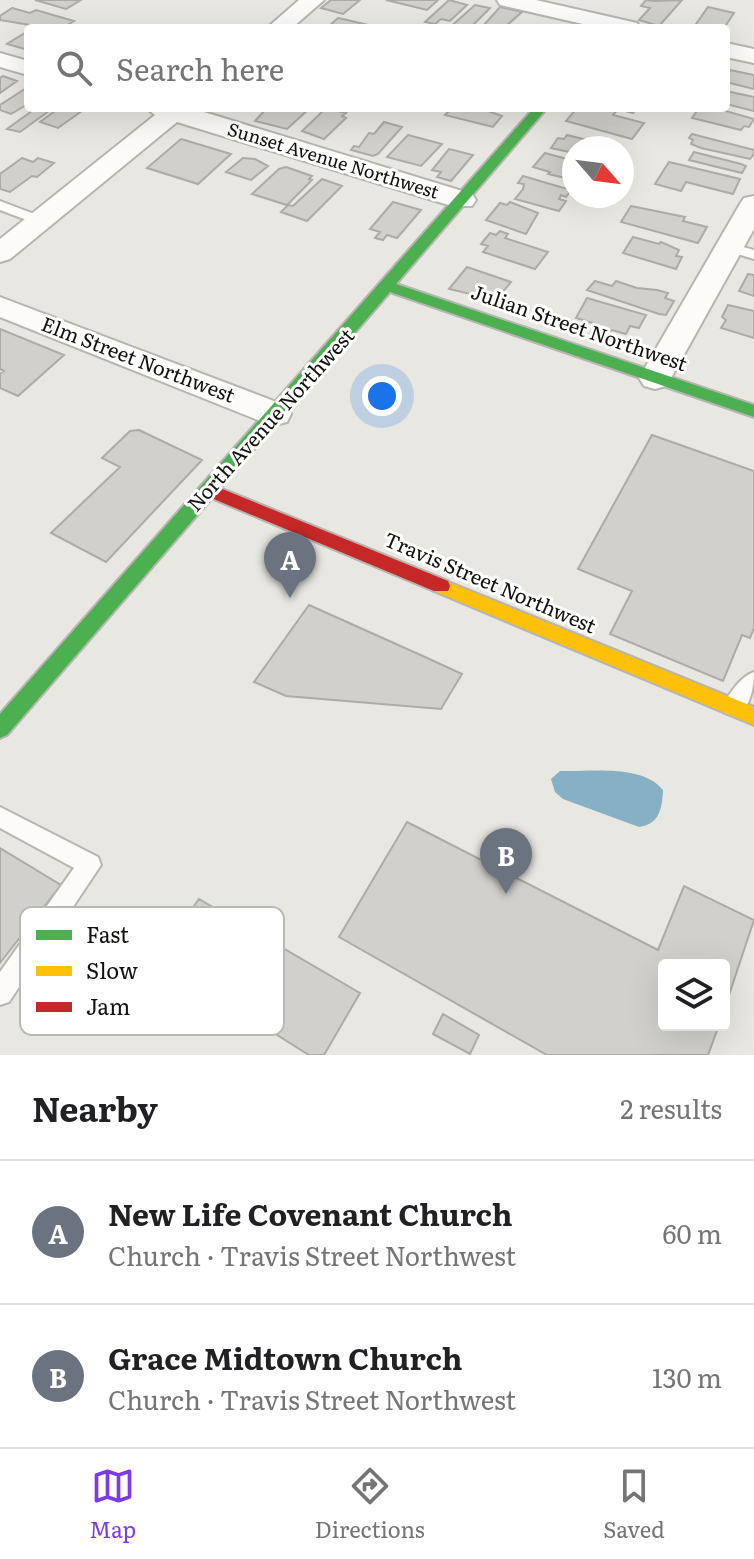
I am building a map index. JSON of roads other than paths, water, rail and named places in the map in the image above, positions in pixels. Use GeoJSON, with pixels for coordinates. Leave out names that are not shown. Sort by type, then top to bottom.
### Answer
{"type":"FeatureCollection","features":[{"type":"Feature","properties":{"kind":"street"},"geometry":{"type":"LineString","coordinates":[[283,24],[313,0]]}},
{"type":"Feature","properties":{"kind":"street"},"geometry":{"type":"LineString","coordinates":[[508,0],[619,22]]}},
{"type":"Feature","properties":{"kind":"street"},"geometry":{"type":"LineString","coordinates":[[730,51],[754,56]]}},
{"type":"Feature","properties":{"kind":"street"},"geometry":{"type":"LineString","coordinates":[[0,60],[24,67]]}},
{"type":"Feature","properties":{"kind":"street"},"geometry":{"type":"LineString","coordinates":[[0,253],[168,112]]}},
{"type":"Feature","properties":{"kind":"street","name":"Sunset Avenue Northwest"},"geometry":{"type":"LineString","coordinates":[[176,112],[462,200]]}},
{"type":"Feature","properties":{"kind":"street","name":"North Avenue Northwest"},"geometry":{"type":"LineString","coordinates":[[0,729],[104,607],[389,287],[538,112]]}},
{"type":"Feature","properties":{"kind":"street"},"geometry":{"type":"LineString","coordinates":[[655,378],[742,251],[754,204]]}},
{"type":"Feature","properties":{"kind":"street","name":"Julian Street Northwest"},"geometry":{"type":"LineString","coordinates":[[389,287],[754,411]]}},
{"type":"Feature","properties":{"kind":"street","name":"Elm Street Northwest"},"geometry":{"type":"LineString","coordinates":[[0,306],[275,414]]}},
{"type":"Feature","properties":{"kind":"street","name":"Travis Street Northwest"},"geometry":{"type":"LineString","coordinates":[[210,490],[754,716]]}},
{"type":"Feature","properties":{"kind":"lane"},"geometry":{"type":"LineString","coordinates":[[0,205],[40,221]]}},
{"type":"Feature","properties":{"kind":"lane"},"geometry":{"type":"LineString","coordinates":[[732,707],[754,680]]}},
{"type":"Feature","properties":{"kind":"lane"},"geometry":{"type":"LineString","coordinates":[[0,817],[90,865],[60,907]]}},
{"type":"Feature","properties":{"kind":"lane"},"geometry":{"type":"LineString","coordinates":[[0,993],[20,965]]}},
{"type":"Feature","properties":{"kind":"water"},"geometry":{"type":"Polygon","coordinates":[[[560,771],[615,771],[642,776],[654,782],[663,790],[656,819],[639,827],[563,799],[555,792],[551,779],[560,771]]]}},
{"type":"Feature","properties":{"kind":"place","name":"New Life Covenant Church"},"geometry":{"type":"Point","coordinates":[290,598]}},
{"type":"Feature","properties":{"kind":"place","name":"Grace Midtown Church"},"geometry":{"type":"Point","coordinates":[506,894]}}]}
